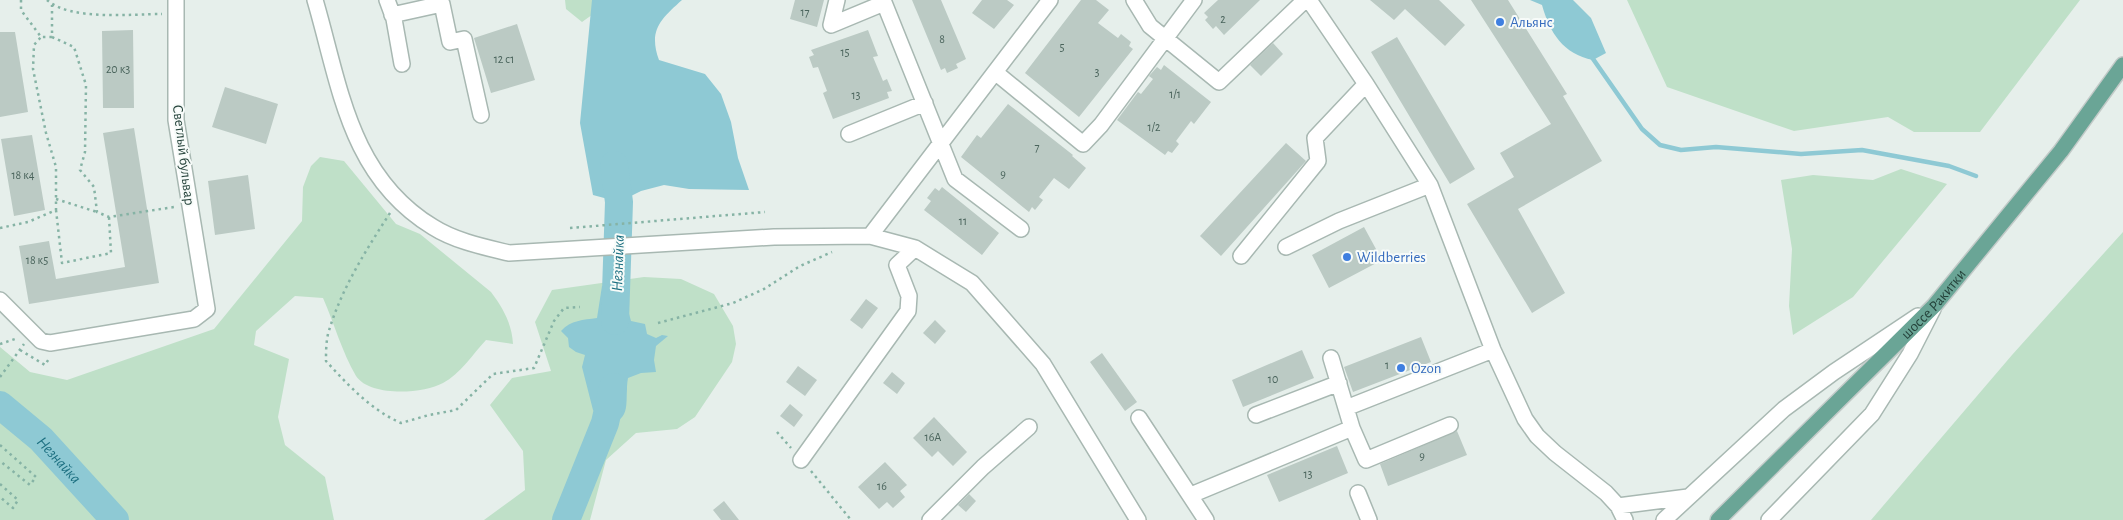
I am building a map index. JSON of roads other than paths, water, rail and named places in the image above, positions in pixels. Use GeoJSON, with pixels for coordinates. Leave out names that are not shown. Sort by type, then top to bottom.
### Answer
{"type":"FeatureCollection","features":[{"type":"Feature","properties":{"kind":"main road","name":"шоссе Ракитки"},"geometry":{"type":"LineString","coordinates":[[1718,520],[1934,306],[2061,151],[2123,65]]}},
{"type":"Feature","properties":{"kind":"street"},"geometry":{"type":"LineString","coordinates":[[315,0],[346,114],[362,148],[392,194],[433,227],[472,244],[508,254],[563,252],[774,237],[870,236],[915,248],[972,283],[1043,364],[1138,520]]}},
{"type":"Feature","properties":{"kind":"street"},"geometry":{"type":"LineString","coordinates":[[387,0],[402,64]]}},
{"type":"Feature","properties":{"kind":"street"},"geometry":{"type":"LineString","coordinates":[[837,0],[831,25],[884,2],[955,179],[1021,229]]}},
{"type":"Feature","properties":{"kind":"street"},"geometry":{"type":"LineString","coordinates":[[870,236],[1050,0]]}},
{"type":"Feature","properties":{"kind":"street"},"geometry":{"type":"LineString","coordinates":[[1134,0],[1150,26],[1219,82],[1305,0]]}},
{"type":"Feature","properties":{"kind":"street"},"geometry":{"type":"LineString","coordinates":[[995,72],[1083,144],[1101,126],[1194,0]]}},
{"type":"Feature","properties":{"kind":"street"},"geometry":{"type":"LineString","coordinates":[[1309,0],[1366,84],[1430,185],[1493,350],[1525,419],[1537,436],[1555,453],[1593,481],[1625,520]]}},
{"type":"Feature","properties":{"kind":"street"},"geometry":{"type":"LineString","coordinates":[[392,15],[442,4],[450,42],[464,39],[481,115]]}},
{"type":"Feature","properties":{"kind":"street","name":"Светлый бульвар"},"geometry":{"type":"LineString","coordinates":[[0,300],[40,341],[50,343],[194,319],[207,309],[176,120],[176,7]]}},
{"type":"Feature","properties":{"kind":"street"},"geometry":{"type":"LineString","coordinates":[[1240,256],[1318,161],[1315,138],[1366,84]]}},
{"type":"Feature","properties":{"kind":"street"},"geometry":{"type":"LineString","coordinates":[[849,134],[925,104]]}},
{"type":"Feature","properties":{"kind":"street"},"geometry":{"type":"LineString","coordinates":[[1286,246],[1339,221],[1430,185]]}},
{"type":"Feature","properties":{"kind":"street"},"geometry":{"type":"LineString","coordinates":[[801,460],[908,311],[909,296],[897,265],[915,248]]}},
{"type":"Feature","properties":{"kind":"street"},"geometry":{"type":"LineString","coordinates":[[1664,520],[1784,408],[1834,372],[1934,306]]}},
{"type":"Feature","properties":{"kind":"street"},"geometry":{"type":"LineString","coordinates":[[1769,520],[1872,414],[1910,354],[1934,306]]}},
{"type":"Feature","properties":{"kind":"street"},"geometry":{"type":"LineString","coordinates":[[1346,408],[1493,350]]}},
{"type":"Feature","properties":{"kind":"street"},"geometry":{"type":"LineString","coordinates":[[1331,358],[1352,428],[1366,460],[1450,425]]}},
{"type":"Feature","properties":{"kind":"street"},"geometry":{"type":"LineString","coordinates":[[1256,415],[1338,383]]}},
{"type":"Feature","properties":{"kind":"street"},"geometry":{"type":"LineString","coordinates":[[1139,418],[1206,520]]}},
{"type":"Feature","properties":{"kind":"street"},"geometry":{"type":"LineString","coordinates":[[930,520],[983,467],[1029,427]]}},
{"type":"Feature","properties":{"kind":"street"},"geometry":{"type":"LineString","coordinates":[[1191,495],[1352,428]]}},
{"type":"Feature","properties":{"kind":"street"},"geometry":{"type":"LineString","coordinates":[[1358,493],[1369,520]]}},
{"type":"Feature","properties":{"kind":"street"},"geometry":{"type":"LineString","coordinates":[[1618,513],[1688,497]]}},
{"type":"Feature","properties":{"kind":"water"},"geometry":{"type":"Polygon","coordinates":[[[592,0],[682,0],[658,26],[655,41],[659,60],[705,74],[721,94],[731,122],[738,158],[749,190],[689,189],[664,185],[641,191],[619,202],[593,195],[580,123],[592,0]]]}},
{"type":"Feature","properties":{"kind":"water"},"geometry":{"type":"Polygon","coordinates":[[[1530,0],[1573,0],[1591,18],[1606,53],[1593,60],[1574,53],[1559,41],[1549,25],[1542,5],[1530,0]]]}},
{"type":"Feature","properties":{"kind":"water"},"geometry":{"type":"Polygon","coordinates":[[[617,284],[625,299],[631,321],[645,324],[647,334],[656,338],[662,335],[668,336],[656,346],[654,360],[656,372],[641,373],[628,378],[624,414],[614,422],[605,423],[593,410],[582,367],[585,355],[569,347],[568,338],[561,331],[573,323],[597,318],[602,286],[617,284]]]}},
{"type":"Feature","properties":{"kind":"waterway"},"geometry":{"type":"LineString","coordinates":[[1591,56],[1642,129],[1660,145],[1681,150],[1716,147],[1801,154],[1862,150],[1949,166],[1976,176]]}},
{"type":"Feature","properties":{"kind":"waterway","name":"Незнайка"},"geometry":{"type":"LineString","coordinates":[[614,165],[619,202],[615,321]]}},
{"type":"Feature","properties":{"kind":"waterway","name":"Незнайка"},"geometry":{"type":"LineString","coordinates":[[566,520],[605,423],[613,387]]}},
{"type":"Feature","properties":{"kind":"waterway","name":"Незнайка"},"geometry":{"type":"LineString","coordinates":[[0,405],[41,439],[115,520]]}},
{"type":"Feature","properties":{"kind":"place","name":"Альянс"},"geometry":{"type":"Point","coordinates":[1500,22]}},
{"type":"Feature","properties":{"kind":"place","name":"Wildberries"},"geometry":{"type":"Point","coordinates":[1347,257]}},
{"type":"Feature","properties":{"kind":"place","name":"Ozon"},"geometry":{"type":"Point","coordinates":[1401,368]}}]}
